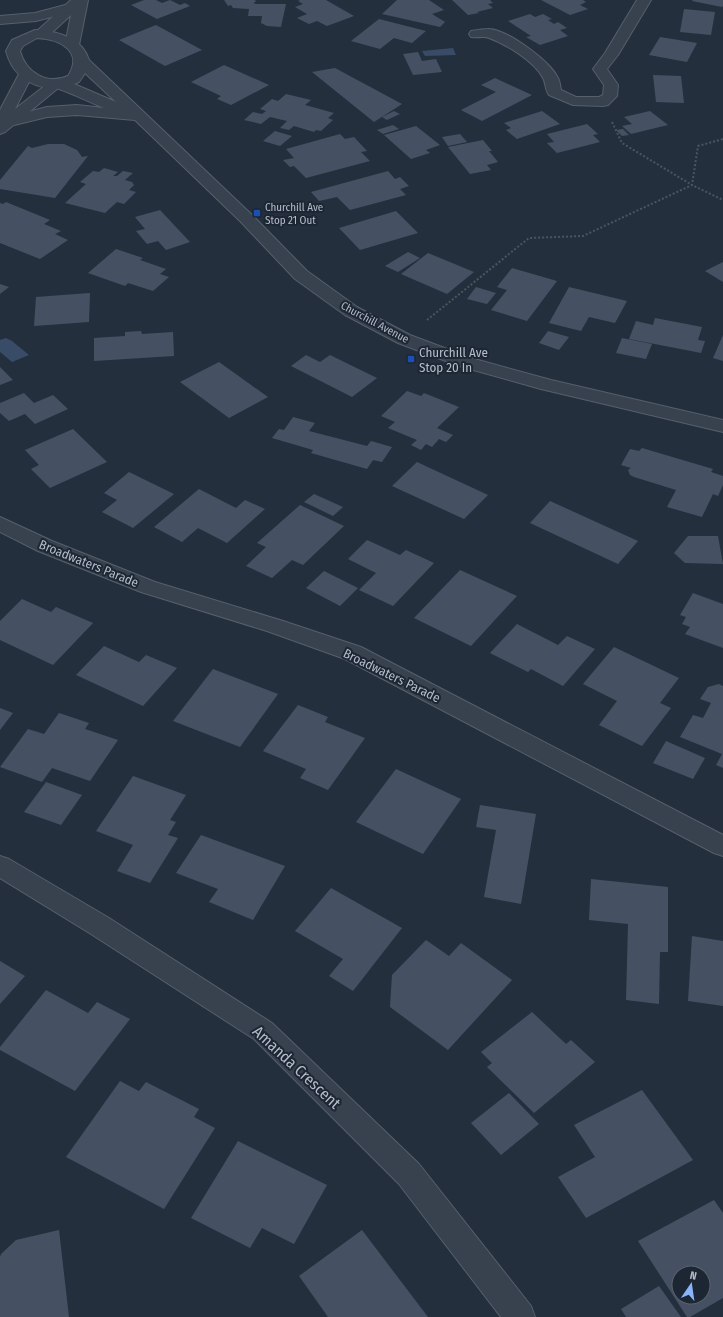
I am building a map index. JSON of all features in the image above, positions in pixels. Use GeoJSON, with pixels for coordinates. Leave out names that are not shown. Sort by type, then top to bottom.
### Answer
{"type":"FeatureCollection","features":[{"type":"Feature","properties":{"kind":"street"},"geometry":{"type":"LineString","coordinates":[[476,34],[490,33],[509,42],[537,60],[552,78],[554,92],[573,101],[603,102],[610,96],[611,85],[600,70],[611,55],[644,0]]}},
{"type":"Feature","properties":{"kind":"street"},"geometry":{"type":"LineString","coordinates":[[0,20],[36,17],[76,3]]}},
{"type":"Feature","properties":{"kind":"street"},"geometry":{"type":"LineString","coordinates":[[58,84],[38,81],[26,74],[6,48],[38,34],[76,3]]}},
{"type":"Feature","properties":{"kind":"street"},"geometry":{"type":"LineString","coordinates":[[72,45],[76,3]]}},
{"type":"Feature","properties":{"kind":"street"},"geometry":{"type":"LineString","coordinates":[[0,28],[55,35],[72,45],[81,55],[82,62],[74,79],[58,84],[3,125]]}},
{"type":"Feature","properties":{"kind":"street","name":"Churchill Avenue"},"geometry":{"type":"LineString","coordinates":[[82,62],[137,116],[246,218],[301,275],[351,311],[404,339],[465,362],[548,385],[723,426]]}},
{"type":"Feature","properties":{"kind":"street"},"geometry":{"type":"LineString","coordinates":[[3,125],[26,74]]}},
{"type":"Feature","properties":{"kind":"street","name":"Churchill Avenue"},"geometry":{"type":"LineString","coordinates":[[58,84],[137,116]]}},
{"type":"Feature","properties":{"kind":"street"},"geometry":{"type":"LineString","coordinates":[[3,125],[47,112],[77,110],[137,116]]}},
{"type":"Feature","properties":{"kind":"street","name":"Broadwaters Parade"},"geometry":{"type":"LineString","coordinates":[[0,524],[45,546],[148,587],[275,626],[353,653],[723,846]]}},
{"type":"Feature","properties":{"kind":"street","name":"Amanda Crescent"},"geometry":{"type":"LineString","coordinates":[[0,866],[100,926],[263,1031],[409,1174],[520,1317]]}},
{"type":"Feature","properties":{"kind":"path"},"geometry":{"type":"LineString","coordinates":[[603,102],[622,143],[692,185],[723,200]]}},
{"type":"Feature","properties":{"kind":"path"},"geometry":{"type":"LineString","coordinates":[[692,185],[698,146],[723,139]]}},
{"type":"Feature","properties":{"kind":"path"},"geometry":{"type":"LineString","coordinates":[[404,339],[529,238],[583,236],[692,185]]}},
{"type":"Feature","properties":{"kind":"water"},"geometry":{"type":"Polygon","coordinates":[[[453,48],[456,55],[425,56],[422,51],[453,48]]]}},
{"type":"Feature","properties":{"kind":"water"},"geometry":{"type":"Polygon","coordinates":[[[6,338],[29,355],[12,362],[0,352],[0,340],[6,338]]]}},
{"type":"Feature","properties":{"kind":"building"},"geometry":{"type":"Polygon","coordinates":[[[144,0],[156,0],[162,3],[170,0],[180,5],[185,3],[190,6],[157,19],[131,5],[144,0]]]}},
{"type":"Feature","properties":{"kind":"building"},"geometry":{"type":"Polygon","coordinates":[[[224,0],[255,0],[255,4],[286,4],[281,27],[267,26],[261,23],[262,16],[248,16],[249,9],[233,8],[231,5],[228,6],[224,0]]]}},
{"type":"Feature","properties":{"kind":"building"},"geometry":{"type":"Polygon","coordinates":[[[326,0],[354,16],[327,26],[317,21],[309,24],[297,18],[307,14],[295,7],[303,4],[298,1],[326,0]]]}},
{"type":"Feature","properties":{"kind":"building"},"geometry":{"type":"Polygon","coordinates":[[[397,0],[429,0],[444,10],[432,14],[445,22],[440,27],[382,14],[397,0]]]}},
{"type":"Feature","properties":{"kind":"building"},"geometry":{"type":"Polygon","coordinates":[[[452,0],[490,0],[493,3],[488,4],[493,8],[468,15],[452,0]]]}},
{"type":"Feature","properties":{"kind":"building"},"geometry":{"type":"Polygon","coordinates":[[[541,0],[583,0],[586,2],[580,5],[588,9],[570,15],[541,0]]]}},
{"type":"Feature","properties":{"kind":"building"},"geometry":{"type":"Polygon","coordinates":[[[723,0],[723,6],[692,1],[723,0]]]}},
{"type":"Feature","properties":{"kind":"building"},"geometry":{"type":"Polygon","coordinates":[[[684,9],[715,12],[711,35],[680,32],[684,9]]]}},
{"type":"Feature","properties":{"kind":"building"},"geometry":{"type":"Polygon","coordinates":[[[530,14],[535,17],[543,14],[552,19],[548,20],[554,24],[558,22],[567,28],[560,30],[568,36],[540,45],[526,37],[531,36],[508,21],[530,14]]]}},
{"type":"Feature","properties":{"kind":"building"},"geometry":{"type":"Polygon","coordinates":[[[379,19],[426,31],[412,43],[394,38],[380,49],[351,41],[379,19]]]}},
{"type":"Feature","properties":{"kind":"building"},"geometry":{"type":"Polygon","coordinates":[[[156,25],[202,50],[165,66],[119,40],[156,25]]]}},
{"type":"Feature","properties":{"kind":"building"},"geometry":{"type":"Polygon","coordinates":[[[660,37],[697,43],[687,62],[649,55],[660,37]]]}},
{"type":"Feature","properties":{"kind":"building"},"geometry":{"type":"Polygon","coordinates":[[[418,52],[422,61],[436,59],[442,72],[413,75],[403,54],[418,52]]]}},
{"type":"Feature","properties":{"kind":"building"},"geometry":{"type":"Polygon","coordinates":[[[224,65],[269,85],[231,105],[217,99],[221,96],[191,82],[224,65]]]}},
{"type":"Feature","properties":{"kind":"building"},"geometry":{"type":"Polygon","coordinates":[[[335,68],[402,104],[374,122],[312,72],[335,68]]]}},
{"type":"Feature","properties":{"kind":"building"},"geometry":{"type":"Polygon","coordinates":[[[653,75],[681,76],[684,103],[656,102],[653,75]]]}},
{"type":"Feature","properties":{"kind":"building"},"geometry":{"type":"Polygon","coordinates":[[[495,78],[532,95],[482,121],[461,110],[496,92],[481,85],[495,78]]]}},
{"type":"Feature","properties":{"kind":"building"},"geometry":{"type":"Polygon","coordinates":[[[286,94],[311,100],[305,105],[334,113],[328,118],[333,120],[321,131],[316,130],[314,132],[294,126],[289,130],[280,128],[287,121],[270,117],[261,124],[244,120],[253,112],[262,114],[266,111],[260,109],[272,99],[278,101],[286,94]]]}},
{"type":"Feature","properties":{"kind":"building"},"geometry":{"type":"Polygon","coordinates":[[[394,111],[400,114],[387,120],[382,117],[394,111]]]}},
{"type":"Feature","properties":{"kind":"building"},"geometry":{"type":"Polygon","coordinates":[[[542,111],[560,124],[517,139],[506,130],[511,128],[504,123],[542,111]]]}},
{"type":"Feature","properties":{"kind":"building"},"geometry":{"type":"Polygon","coordinates":[[[650,111],[668,125],[631,134],[622,126],[632,124],[624,117],[650,111]]]}},
{"type":"Feature","properties":{"kind":"building"},"geometry":{"type":"Polygon","coordinates":[[[587,124],[598,134],[593,135],[600,142],[557,153],[547,143],[554,142],[547,134],[587,124]]]}},
{"type":"Feature","properties":{"kind":"building"},"geometry":{"type":"Polygon","coordinates":[[[393,125],[399,129],[383,134],[377,130],[393,125]]]}},
{"type":"Feature","properties":{"kind":"building"},"geometry":{"type":"Polygon","coordinates":[[[416,126],[440,145],[426,150],[430,153],[411,159],[384,135],[416,126]]]}},
{"type":"Feature","properties":{"kind":"building"},"geometry":{"type":"Polygon","coordinates":[[[623,129],[629,135],[622,136],[616,130],[623,129]]]}},
{"type":"Feature","properties":{"kind":"building"},"geometry":{"type":"Polygon","coordinates":[[[275,131],[292,136],[280,146],[263,141],[275,131]]]}},
{"type":"Feature","properties":{"kind":"building"},"geometry":{"type":"Polygon","coordinates":[[[340,134],[345,139],[354,137],[367,151],[361,152],[370,161],[306,178],[294,166],[290,167],[283,160],[294,158],[286,149],[340,134]]]}},
{"type":"Feature","properties":{"kind":"building"},"geometry":{"type":"Polygon","coordinates":[[[460,134],[467,142],[448,146],[442,137],[460,134]]]}},
{"type":"Feature","properties":{"kind":"building"},"geometry":{"type":"Polygon","coordinates":[[[483,140],[492,151],[489,151],[498,162],[487,165],[491,170],[470,174],[448,147],[483,140]]]}},
{"type":"Feature","properties":{"kind":"building"},"geometry":{"type":"Polygon","coordinates":[[[48,144],[64,144],[77,150],[82,157],[88,156],[55,198],[0,189],[0,180],[28,146],[32,148],[48,144]]]}},
{"type":"Feature","properties":{"kind":"building"},"geometry":{"type":"Polygon","coordinates":[[[104,168],[118,172],[113,176],[117,176],[123,171],[133,173],[125,180],[132,182],[134,185],[129,190],[136,192],[124,204],[117,202],[105,213],[65,203],[86,184],[80,182],[93,171],[99,172],[104,168]]]}},
{"type":"Feature","properties":{"kind":"building"},"geometry":{"type":"Polygon","coordinates":[[[388,171],[395,179],[400,177],[409,186],[400,189],[406,195],[350,210],[337,197],[319,201],[311,192],[388,171]]]}},
{"type":"Feature","properties":{"kind":"building"},"geometry":{"type":"Polygon","coordinates":[[[6,202],[50,220],[44,224],[61,231],[55,234],[68,240],[40,259],[0,243],[0,203],[3,204],[6,202]]]}},
{"type":"Feature","properties":{"kind":"building"},"geometry":{"type":"Polygon","coordinates":[[[160,210],[190,242],[166,250],[158,241],[147,244],[136,231],[145,229],[135,217],[160,210]]]}},
{"type":"Feature","properties":{"kind":"building"},"geometry":{"type":"Polygon","coordinates":[[[396,211],[418,233],[360,250],[339,228],[396,211]]]}},
{"type":"Feature","properties":{"kind":"building"},"geometry":{"type":"Polygon","coordinates":[[[116,249],[143,258],[140,260],[166,269],[160,274],[169,277],[153,291],[128,283],[125,286],[88,273],[116,249]]]}},
{"type":"Feature","properties":{"kind":"building"},"geometry":{"type":"Polygon","coordinates":[[[408,252],[420,258],[398,272],[385,266],[408,252]]]}},
{"type":"Feature","properties":{"kind":"building"},"geometry":{"type":"Polygon","coordinates":[[[428,253],[474,272],[447,294],[401,274],[428,253]]]}},
{"type":"Feature","properties":{"kind":"building"},"geometry":{"type":"Polygon","coordinates":[[[723,262],[723,282],[705,271],[723,262]]]}},
{"type":"Feature","properties":{"kind":"building"},"geometry":{"type":"Polygon","coordinates":[[[512,268],[557,281],[527,321],[491,310],[507,290],[497,287],[512,268]]]}},
{"type":"Feature","properties":{"kind":"building"},"geometry":{"type":"Polygon","coordinates":[[[0,284],[9,287],[0,294],[0,284]]]}},
{"type":"Feature","properties":{"kind":"building"},"geometry":{"type":"Polygon","coordinates":[[[476,287],[496,293],[487,304],[467,299],[476,287]]]}},
{"type":"Feature","properties":{"kind":"building"},"geometry":{"type":"Polygon","coordinates":[[[569,287],[627,301],[615,323],[589,317],[581,331],[549,323],[569,287]]]}},
{"type":"Feature","properties":{"kind":"building"},"geometry":{"type":"Polygon","coordinates":[[[90,293],[89,322],[34,326],[36,297],[90,293]]]}},
{"type":"Feature","properties":{"kind":"building"},"geometry":{"type":"Polygon","coordinates":[[[655,318],[702,327],[698,340],[705,341],[701,353],[629,339],[636,321],[653,325],[655,318]]]}},
{"type":"Feature","properties":{"kind":"building"},"geometry":{"type":"Polygon","coordinates":[[[141,331],[142,334],[173,332],[174,356],[94,361],[94,338],[125,336],[125,332],[141,331]]]}},
{"type":"Feature","properties":{"kind":"building"},"geometry":{"type":"Polygon","coordinates":[[[548,331],[569,337],[559,350],[539,343],[548,331]]]}},
{"type":"Feature","properties":{"kind":"building"},"geometry":{"type":"Polygon","coordinates":[[[723,335],[723,361],[713,358],[723,335]]]}},
{"type":"Feature","properties":{"kind":"building"},"geometry":{"type":"Polygon","coordinates":[[[622,338],[652,344],[646,359],[616,353],[622,338]]]}},
{"type":"Feature","properties":{"kind":"building"},"geometry":{"type":"Polygon","coordinates":[[[306,355],[320,362],[330,355],[377,378],[352,397],[291,366],[306,355]]]}},
{"type":"Feature","properties":{"kind":"building"},"geometry":{"type":"Polygon","coordinates":[[[219,362],[268,397],[229,418],[180,382],[219,362]]]}},
{"type":"Feature","properties":{"kind":"building"},"geometry":{"type":"Polygon","coordinates":[[[0,367],[13,380],[0,385],[0,367]]]}},
{"type":"Feature","properties":{"kind":"building"},"geometry":{"type":"Polygon","coordinates":[[[407,391],[421,396],[424,393],[459,407],[437,428],[453,435],[446,442],[439,439],[432,447],[426,444],[421,450],[411,445],[417,440],[388,428],[395,422],[381,416],[407,391]]]}},
{"type":"Feature","properties":{"kind":"building"},"geometry":{"type":"Polygon","coordinates":[[[24,393],[34,403],[53,395],[68,409],[35,424],[25,414],[9,421],[0,413],[0,403],[24,393]]]}},
{"type":"Feature","properties":{"kind":"building"},"geometry":{"type":"Polygon","coordinates":[[[293,417],[315,423],[309,431],[367,446],[371,441],[392,447],[382,462],[373,460],[367,469],[311,453],[313,450],[272,438],[279,429],[284,430],[293,417]]]}},
{"type":"Feature","properties":{"kind":"building"},"geometry":{"type":"Polygon","coordinates":[[[73,429],[107,462],[50,488],[31,469],[39,465],[25,450],[73,429]]]}},
{"type":"Feature","properties":{"kind":"building"},"geometry":{"type":"Polygon","coordinates":[[[642,448],[713,469],[711,472],[723,476],[723,485],[718,496],[713,494],[702,517],[667,507],[676,490],[634,477],[630,475],[628,470],[631,468],[621,465],[630,449],[639,451],[642,448]]]}},
{"type":"Feature","properties":{"kind":"building"},"geometry":{"type":"Polygon","coordinates":[[[417,462],[488,495],[464,519],[392,486],[417,462]]]}},
{"type":"Feature","properties":{"kind":"building"},"geometry":{"type":"Polygon","coordinates":[[[129,472],[174,494],[133,528],[102,512],[117,500],[104,493],[129,472]]]}},
{"type":"Feature","properties":{"kind":"building"},"geometry":{"type":"Polygon","coordinates":[[[199,489],[236,508],[245,500],[265,509],[227,543],[198,528],[182,542],[154,527],[199,489]]]}},
{"type":"Feature","properties":{"kind":"building"},"geometry":{"type":"Polygon","coordinates":[[[314,494],[343,507],[333,516],[304,502],[314,494]]]}},
{"type":"Feature","properties":{"kind":"building"},"geometry":{"type":"Polygon","coordinates":[[[550,501],[638,541],[618,564],[530,523],[550,501]]]}},
{"type":"Feature","properties":{"kind":"building"},"geometry":{"type":"Polygon","coordinates":[[[300,505],[344,526],[303,565],[292,560],[272,578],[246,566],[266,547],[257,543],[300,505]]]}},
{"type":"Feature","properties":{"kind":"building"},"geometry":{"type":"Polygon","coordinates":[[[688,536],[718,536],[723,564],[685,563],[674,553],[688,536]]]}},
{"type":"Feature","properties":{"kind":"building"},"geometry":{"type":"Polygon","coordinates":[[[367,540],[400,555],[406,550],[434,563],[393,606],[359,590],[376,573],[348,559],[367,540]]]}},
{"type":"Feature","properties":{"kind":"building"},"geometry":{"type":"Polygon","coordinates":[[[460,570],[517,596],[471,646],[414,618],[460,570]]]}},
{"type":"Feature","properties":{"kind":"building"},"geometry":{"type":"Polygon","coordinates":[[[324,571],[358,588],[340,606],[306,588],[324,571]]]}},
{"type":"Feature","properties":{"kind":"building"},"geometry":{"type":"Polygon","coordinates":[[[693,593],[723,604],[723,648],[685,634],[690,627],[682,624],[686,617],[680,615],[693,593]]]}},
{"type":"Feature","properties":{"kind":"building"},"geometry":{"type":"Polygon","coordinates":[[[22,599],[51,612],[56,607],[93,623],[53,665],[0,640],[0,621],[22,599]]]}},
{"type":"Feature","properties":{"kind":"building"},"geometry":{"type":"Polygon","coordinates":[[[517,624],[558,645],[567,636],[595,649],[563,686],[531,669],[528,672],[490,653],[517,624]]]}},
{"type":"Feature","properties":{"kind":"building"},"geometry":{"type":"Polygon","coordinates":[[[104,646],[139,662],[146,655],[177,668],[143,706],[76,675],[104,646]]]}},
{"type":"Feature","properties":{"kind":"building"},"geometry":{"type":"Polygon","coordinates":[[[614,647],[679,678],[660,703],[671,708],[642,746],[599,725],[617,701],[583,684],[614,647]]]}},
{"type":"Feature","properties":{"kind":"building"},"geometry":{"type":"Polygon","coordinates":[[[213,669],[278,694],[240,747],[173,721],[213,669]]]}},
{"type":"Feature","properties":{"kind":"building"},"geometry":{"type":"Polygon","coordinates":[[[719,684],[723,686],[723,768],[716,765],[722,754],[680,737],[693,715],[703,718],[711,703],[700,699],[708,687],[719,684]]]}},
{"type":"Feature","properties":{"kind":"building"},"geometry":{"type":"Polygon","coordinates":[[[298,705],[328,717],[325,722],[365,738],[328,790],[300,778],[306,769],[263,751],[298,705]]]}},
{"type":"Feature","properties":{"kind":"building"},"geometry":{"type":"Polygon","coordinates":[[[0,708],[13,713],[0,730],[0,708]]]}},
{"type":"Feature","properties":{"kind":"building"},"geometry":{"type":"Polygon","coordinates":[[[59,713],[89,723],[85,729],[118,740],[90,781],[52,768],[42,782],[0,767],[28,729],[44,734],[59,713]]]}},
{"type":"Feature","properties":{"kind":"building"},"geometry":{"type":"Polygon","coordinates":[[[666,741],[705,758],[693,779],[653,763],[666,741]]]}},
{"type":"Feature","properties":{"kind":"building"},"geometry":{"type":"Polygon","coordinates":[[[396,769],[461,799],[423,854],[356,822],[396,769]]]}},
{"type":"Feature","properties":{"kind":"building"},"geometry":{"type":"Polygon","coordinates":[[[133,776],[186,795],[170,820],[176,822],[168,835],[178,838],[150,883],[117,871],[133,845],[96,831],[133,776]]]}},
{"type":"Feature","properties":{"kind":"building"},"geometry":{"type":"Polygon","coordinates":[[[46,782],[82,795],[61,825],[24,812],[46,782]]]}},
{"type":"Feature","properties":{"kind":"building"},"geometry":{"type":"Polygon","coordinates":[[[480,805],[536,814],[521,904],[484,897],[496,830],[476,827],[480,805]]]}},
{"type":"Feature","properties":{"kind":"building"},"geometry":{"type":"Polygon","coordinates":[[[201,835],[285,866],[253,920],[209,902],[218,889],[176,873],[201,835]]]}},
{"type":"Feature","properties":{"kind":"building"},"geometry":{"type":"Polygon","coordinates":[[[591,879],[668,887],[668,952],[660,952],[659,1004],[626,1000],[628,924],[589,920],[591,879]]]}},
{"type":"Feature","properties":{"kind":"building"},"geometry":{"type":"Polygon","coordinates":[[[331,888],[402,928],[353,991],[329,976],[343,959],[295,931],[331,888]]]}},
{"type":"Feature","properties":{"kind":"building"},"geometry":{"type":"Polygon","coordinates":[[[692,936],[723,941],[723,1006],[688,1001],[692,936]]]}},
{"type":"Feature","properties":{"kind":"building"},"geometry":{"type":"Polygon","coordinates":[[[426,940],[449,956],[461,943],[512,980],[448,1050],[390,1007],[392,975],[426,940]]]}},
{"type":"Feature","properties":{"kind":"building"},"geometry":{"type":"Polygon","coordinates":[[[0,961],[25,976],[0,1004],[0,961]]]}},
{"type":"Feature","properties":{"kind":"building"},"geometry":{"type":"Polygon","coordinates":[[[46,990],[88,1013],[97,1002],[130,1019],[75,1091],[0,1050],[0,1047],[46,990]]]}},
{"type":"Feature","properties":{"kind":"building"},"geometry":{"type":"Polygon","coordinates":[[[532,1012],[566,1044],[571,1040],[595,1062],[534,1113],[487,1067],[492,1063],[481,1052],[532,1012]]]}},
{"type":"Feature","properties":{"kind":"building"},"geometry":{"type":"Polygon","coordinates":[[[120,1081],[139,1091],[146,1082],[199,1109],[194,1117],[215,1128],[164,1209],[66,1157],[120,1081]]]}},
{"type":"Feature","properties":{"kind":"building"},"geometry":{"type":"Polygon","coordinates":[[[642,1090],[693,1160],[586,1218],[558,1177],[595,1157],[574,1125],[642,1090]]]}},
{"type":"Feature","properties":{"kind":"building"},"geometry":{"type":"Polygon","coordinates":[[[509,1093],[539,1124],[501,1155],[471,1123],[509,1093]]]}},
{"type":"Feature","properties":{"kind":"building"},"geometry":{"type":"Polygon","coordinates":[[[238,1141],[327,1185],[294,1244],[262,1228],[250,1248],[191,1218],[238,1141]]]}},
{"type":"Feature","properties":{"kind":"building"},"geometry":{"type":"Polygon","coordinates":[[[714,1200],[723,1213],[723,1298],[711,1305],[711,1265],[671,1265],[671,1292],[638,1241],[714,1200]]]}},
{"type":"Feature","properties":{"kind":"building"},"geometry":{"type":"Polygon","coordinates":[[[59,1230],[69,1317],[0,1317],[1,1254],[16,1240],[59,1230]]]}},
{"type":"Feature","properties":{"kind":"building"},"geometry":{"type":"Polygon","coordinates":[[[362,1230],[428,1317],[328,1317],[299,1276],[362,1230]]]}},
{"type":"Feature","properties":{"kind":"building"},"geometry":{"type":"Polygon","coordinates":[[[659,1286],[671,1305],[681,1317],[626,1317],[621,1309],[659,1286]]]}},
{"type":"Feature","properties":{"kind":"building"},"geometry":{"type":"Polygon","coordinates":[[[679,1305],[711,1305],[690,1317],[687,1317],[679,1305]]]}},
{"type":"Feature","properties":{"kind":"place","name":"Churchill Ave Stop 21 Out"},"geometry":{"type":"Point","coordinates":[257,213]}},
{"type":"Feature","properties":{"kind":"place","name":"Churchill Ave Stop 20 In"},"geometry":{"type":"Point","coordinates":[411,359]}}]}
